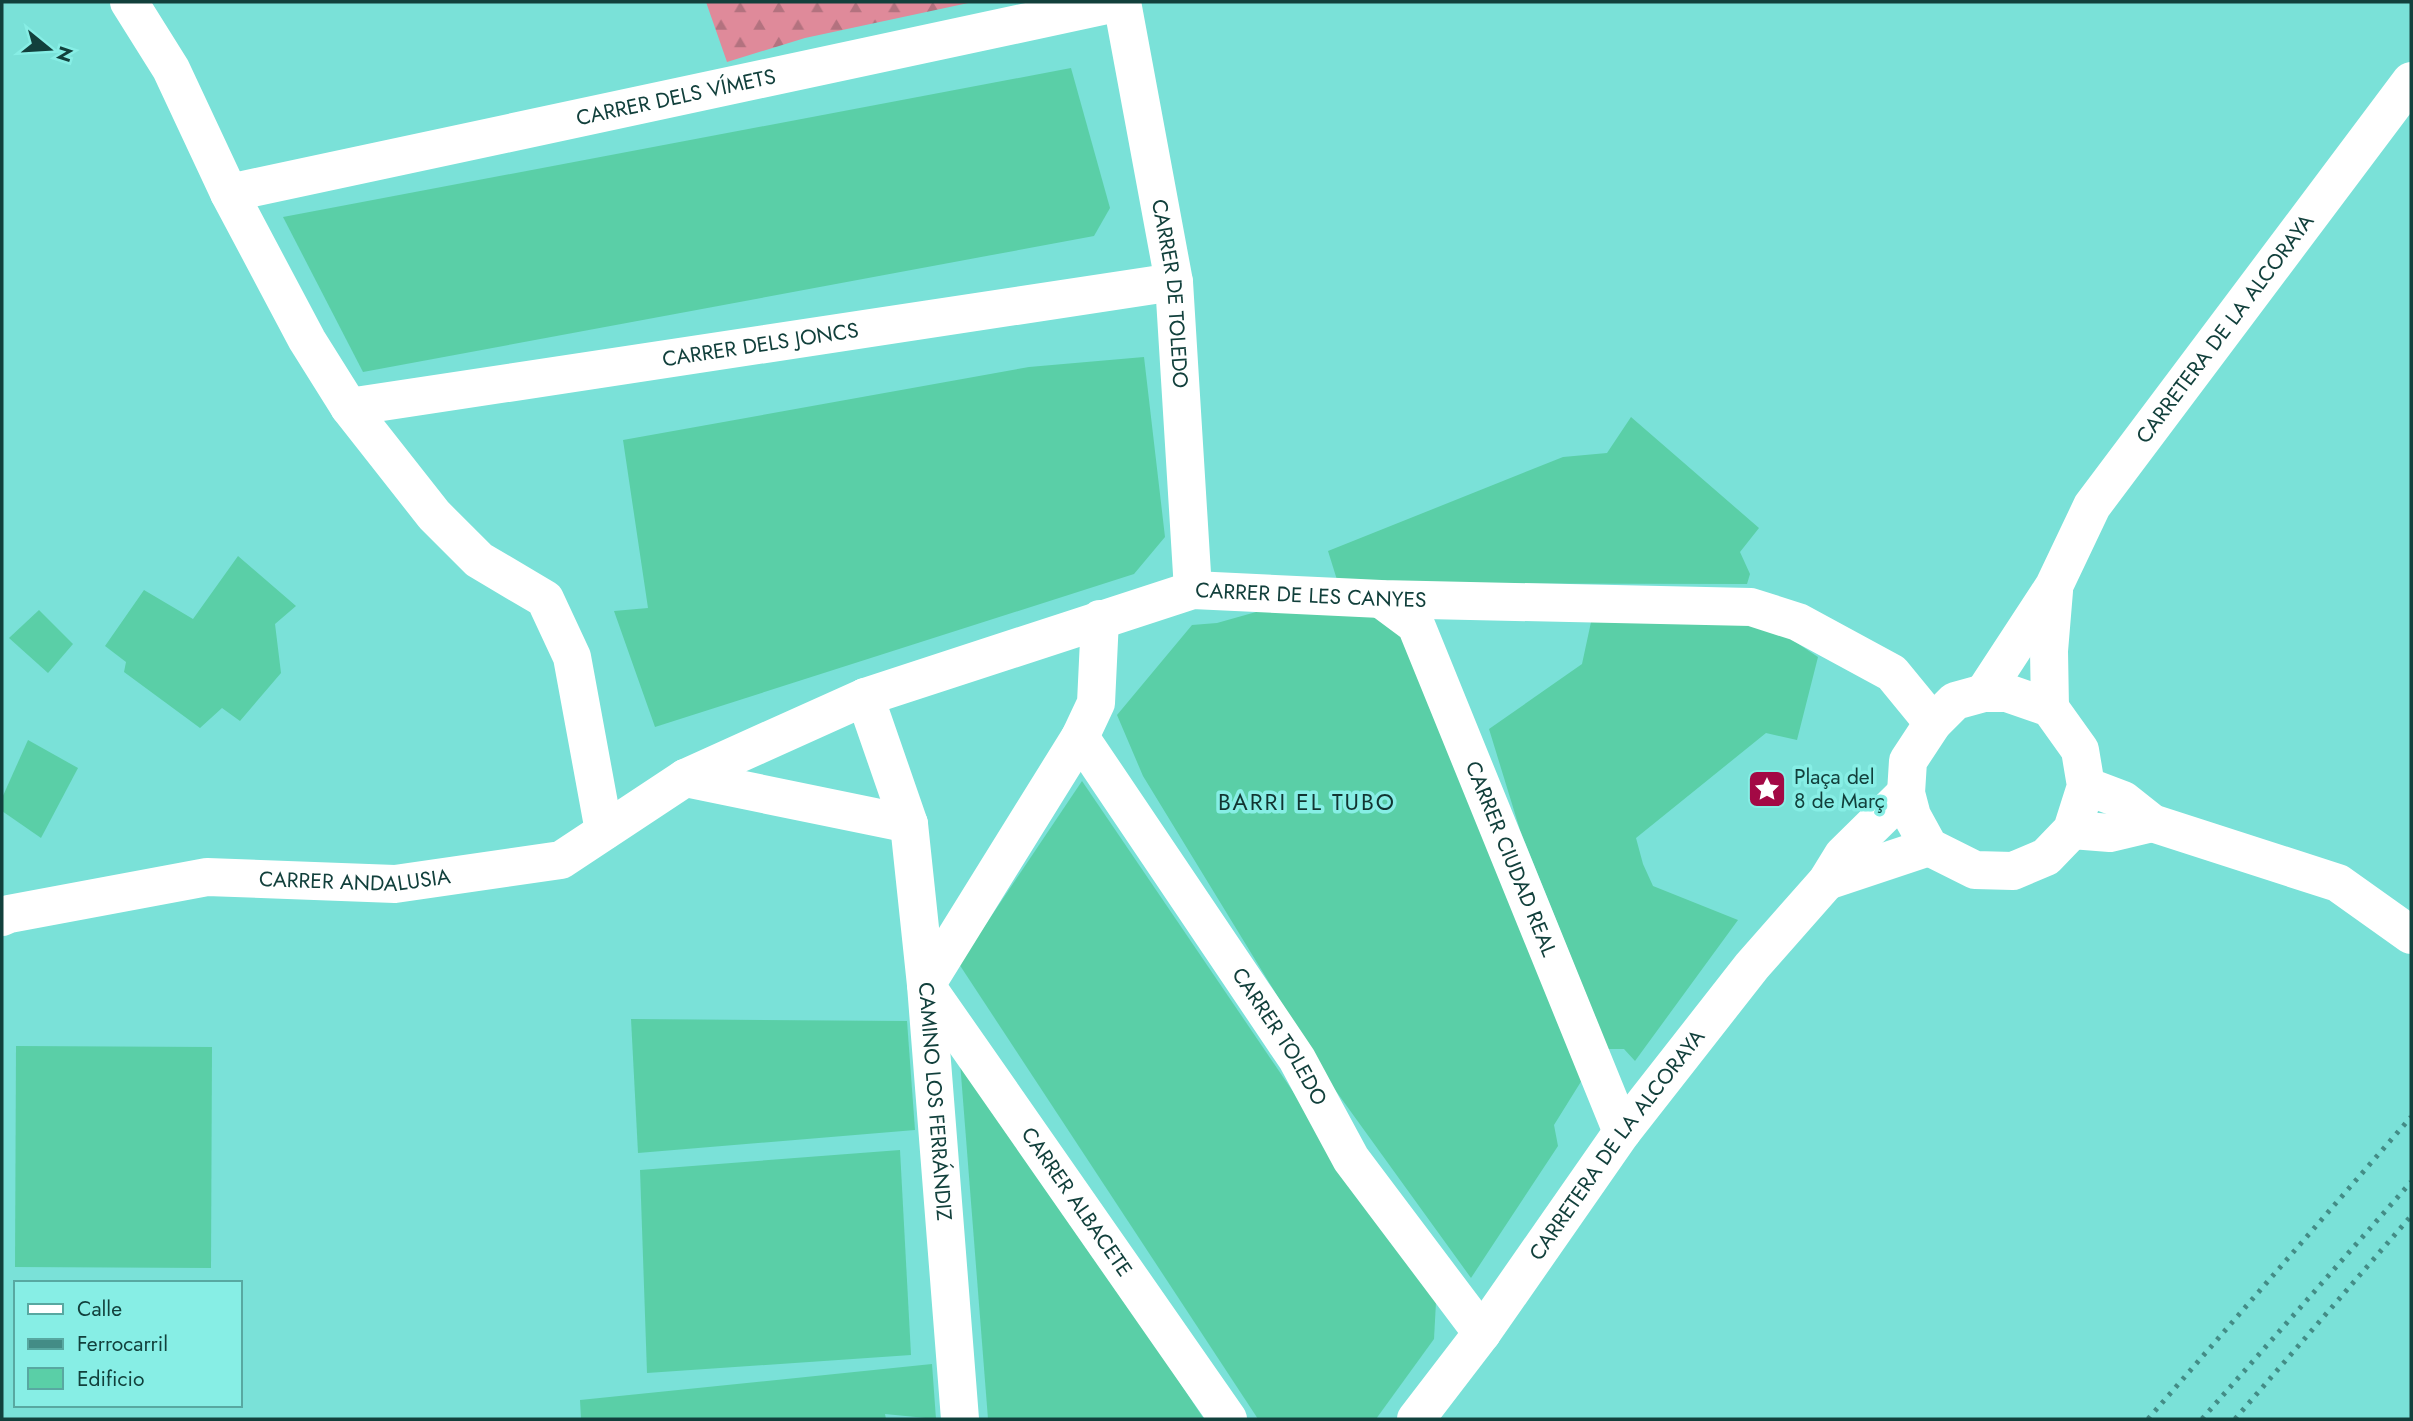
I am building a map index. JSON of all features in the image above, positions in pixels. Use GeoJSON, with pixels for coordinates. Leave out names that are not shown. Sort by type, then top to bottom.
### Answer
{"type":"FeatureCollection","features":[{"type":"Feature","properties":{"kind":"street"},"geometry":{"type":"LineString","coordinates":[[129,2],[171,69],[229,193],[307,340],[349,407],[434,515],[479,560],[545,599],[572,657],[604,831]]}},
{"type":"Feature","properties":{"kind":"street","name":"CARRER DELS VÍMETS"},"geometry":{"type":"LineString","coordinates":[[229,193],[1121,2]]}},
{"type":"Feature","properties":{"kind":"street","name":"CARRER DE TOLEDO"},"geometry":{"type":"LineString","coordinates":[[1121,2],[1174,282],[1193,590]]}},
{"type":"Feature","properties":{"kind":"street","name":"CARRETERA DE LA ALCORAYA"},"geometry":{"type":"LineString","coordinates":[[1984,693],[2054,586],[2092,506],[2411,81]]}},
{"type":"Feature","properties":{"kind":"street","name":"CARRER DELS JONCS"},"geometry":{"type":"LineString","coordinates":[[349,407],[1174,282]]}},
{"type":"Feature","properties":{"kind":"street","name":"CARRETERA DE LA ALCORAYA"},"geometry":{"type":"LineString","coordinates":[[2050,708],[2049,651],[2054,586]]}},
{"type":"Feature","properties":{"kind":"street","name":"CARRER DE LES CANYES"},"geometry":{"type":"LineString","coordinates":[[685,778],[865,697],[1193,590],[1381,599],[1751,607],[1798,622],[1892,673],[1933,723]]}},
{"type":"Feature","properties":{"kind":"street","name":"CARRER CIUDAD REAL"},"geometry":{"type":"LineString","coordinates":[[1381,599],[1416,625],[1622,1132]]}},
{"type":"Feature","properties":{"kind":"street","name":"CAMINO LOS FERRÁNDIZ"},"geometry":{"type":"LineString","coordinates":[[960,1419],[926,985],[1080,737],[1096,703],[1100,619]]}},
{"type":"Feature","properties":{"kind":"street"},"geometry":{"type":"LineString","coordinates":[[1984,693],[2007,693],[2050,708],[2080,750],[2086,786],[2072,830],[2046,857],[2013,871],[1975,870],[1930,847],[1912,816],[1906,793],[1908,761],[1933,723],[1955,702],[1984,693]]}},
{"type":"Feature","properties":{"kind":"street"},"geometry":{"type":"LineString","coordinates":[[865,697],[909,824],[926,985]]}},
{"type":"Feature","properties":{"kind":"street","name":"CARRER TOLEDO"},"geometry":{"type":"LineString","coordinates":[[1080,737],[1297,1059],[1351,1159],[1482,1333]]}},
{"type":"Feature","properties":{"kind":"street"},"geometry":{"type":"LineString","coordinates":[[685,778],[909,824]]}},
{"type":"Feature","properties":{"kind":"street","name":"CARRER ANDALUSIA"},"geometry":{"type":"LineString","coordinates":[[2,917],[207,877],[395,884],[561,860],[685,778]]}},
{"type":"Feature","properties":{"kind":"street"},"geometry":{"type":"LineString","coordinates":[[2086,786],[2123,800],[2152,823],[2338,883],[2411,935]]}},
{"type":"Feature","properties":{"kind":"street","name":"CARRETERA DE LA ALCORAYA"},"geometry":{"type":"LineString","coordinates":[[1416,1419],[1482,1333],[1622,1132],[1752,967],[1827,881],[1843,855],[1906,793]]}},
{"type":"Feature","properties":{"kind":"street"},"geometry":{"type":"LineString","coordinates":[[2072,830],[2110,833],[2152,823]]}},
{"type":"Feature","properties":{"kind":"street"},"geometry":{"type":"LineString","coordinates":[[1827,881],[1930,847]]}},
{"type":"Feature","properties":{"kind":"street","name":"CARRER ALBACETE"},"geometry":{"type":"LineString","coordinates":[[926,985],[1228,1419]]}},
{"type":"Feature","properties":{"kind":"green space"},"geometry":{"type":"Polygon","coordinates":[[[706,2],[973,2],[805,38],[727,62],[706,2]]]}},
{"type":"Feature","properties":{"kind":"building"},"geometry":{"type":"Polygon","coordinates":[[[1071,68],[1110,208],[1094,236],[363,372],[283,217],[1071,68]]]}},
{"type":"Feature","properties":{"kind":"building"},"geometry":{"type":"Polygon","coordinates":[[[1144,357],[1165,537],[1134,574],[655,727],[614,611],[648,608],[623,440],[1029,367],[1144,357]]]}},
{"type":"Feature","properties":{"kind":"building"},"geometry":{"type":"Polygon","coordinates":[[[1631,417],[1759,528],[1740,552],[1750,574],[1747,584],[1338,583],[1328,551],[1563,457],[1607,453],[1631,417]]]}},
{"type":"Feature","properties":{"kind":"building"},"geometry":{"type":"Polygon","coordinates":[[[238,556],[296,606],[275,624],[281,673],[240,721],[222,708],[200,728],[124,672],[126,662],[105,646],[144,590],[193,619],[238,556]]]}},
{"type":"Feature","properties":{"kind":"building"},"geometry":{"type":"Polygon","coordinates":[[[1288,603],[1376,607],[1411,632],[1582,1080],[1554,1125],[1558,1146],[1471,1278],[1333,1087],[1143,776],[1117,715],[1192,625],[1217,623],[1288,603]]]}},
{"type":"Feature","properties":{"kind":"building"},"geometry":{"type":"Polygon","coordinates":[[[39,610],[73,644],[48,673],[9,638],[39,610]]]}},
{"type":"Feature","properties":{"kind":"building"},"geometry":{"type":"Polygon","coordinates":[[[1591,622],[1767,623],[1818,657],[1797,740],[1766,733],[1636,838],[1653,886],[1738,920],[1635,1061],[1624,1049],[1608,1049],[1520,830],[1489,729],[1582,664],[1591,622]]]}},
{"type":"Feature","properties":{"kind":"building"},"geometry":{"type":"Polygon","coordinates":[[[28,740],[78,768],[41,838],[2,811],[2,798],[28,740]]]}},
{"type":"Feature","properties":{"kind":"building"},"geometry":{"type":"Polygon","coordinates":[[[1082,781],[1436,1302],[1434,1339],[1376,1419],[1258,1419],[959,964],[1082,781]]]}},
{"type":"Feature","properties":{"kind":"building"},"geometry":{"type":"Polygon","coordinates":[[[631,1019],[907,1021],[915,1130],[638,1153],[631,1019]]]}},
{"type":"Feature","properties":{"kind":"building"},"geometry":{"type":"Polygon","coordinates":[[[16,1046],[212,1047],[211,1268],[15,1267],[16,1046]]]}},
{"type":"Feature","properties":{"kind":"building"},"geometry":{"type":"Polygon","coordinates":[[[959,1049],[1204,1419],[988,1419],[959,1049]]]}},
{"type":"Feature","properties":{"kind":"building"},"geometry":{"type":"Polygon","coordinates":[[[900,1150],[911,1355],[647,1373],[640,1170],[900,1150]]]}},
{"type":"Feature","properties":{"kind":"building"},"geometry":{"type":"Polygon","coordinates":[[[932,1364],[936,1419],[885,1414],[886,1419],[581,1419],[580,1400],[932,1364]]]}},
{"type":"Feature","properties":{"kind":"railway"},"geometry":{"type":"LineString","coordinates":[[2148,1419],[2411,1117]]}},
{"type":"Feature","properties":{"kind":"railway"},"geometry":{"type":"LineString","coordinates":[[2202,1419],[2411,1182]]}},
{"type":"Feature","properties":{"kind":"railway"},"geometry":{"type":"LineString","coordinates":[[2235,1419],[2411,1216]]}},
{"type":"Feature","properties":{"kind":"place","name":"Plaça del 8 de Març"},"geometry":{"type":"Point","coordinates":[1767,789]}},
{"type":"Feature","properties":{"kind":"district","name":"BARRI EL TUBO"},"geometry":{"type":"Point","coordinates":[1307,802]}}]}
